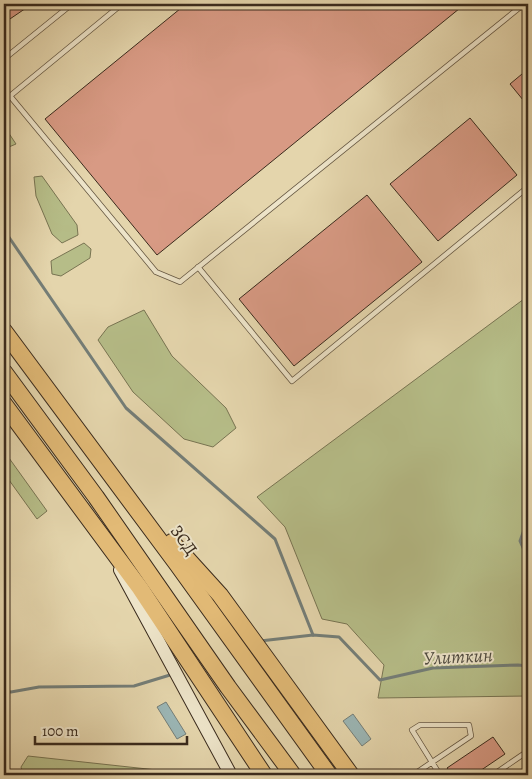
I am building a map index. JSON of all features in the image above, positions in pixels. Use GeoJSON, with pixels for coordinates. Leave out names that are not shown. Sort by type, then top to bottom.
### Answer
{"type":"FeatureCollection","features":[{"type":"Feature","properties":{"kind":"highway","name":"ЗСД"},"geometry":{"type":"LineString","coordinates":[[4,331],[329,775]]}},
{"type":"Feature","properties":{"kind":"highway"},"geometry":{"type":"LineString","coordinates":[[4,372],[96,497],[228,687],[293,775]]}},
{"type":"Feature","properties":{"kind":"highway"},"geometry":{"type":"LineString","coordinates":[[4,404],[110,550],[140,588],[264,775]]}},
{"type":"Feature","properties":{"kind":"highway"},"geometry":{"type":"LineString","coordinates":[[116,482],[220,595],[351,775]]}},
{"type":"Feature","properties":{"kind":"main road"},"geometry":{"type":"LineString","coordinates":[[110,550],[231,775]]}},
{"type":"Feature","properties":{"kind":"lane"},"geometry":{"type":"LineString","coordinates":[[4,59],[72,4]]}},
{"type":"Feature","properties":{"kind":"lane"},"geometry":{"type":"LineString","coordinates":[[122,4],[10,96],[156,272],[180,282],[524,4]]}},
{"type":"Feature","properties":{"kind":"lane"},"geometry":{"type":"LineString","coordinates":[[198,267],[292,381],[528,187]]}},
{"type":"Feature","properties":{"kind":"lane"},"geometry":{"type":"LineString","coordinates":[[413,775],[432,762],[471,736],[468,725],[420,724],[412,730],[432,762],[440,775]]}},
{"type":"Feature","properties":{"kind":"lane"},"geometry":{"type":"LineString","coordinates":[[493,775],[528,751]]}},
{"type":"Feature","properties":{"kind":"green space"},"geometry":{"type":"Polygon","coordinates":[[[4,126],[16,144],[4,149],[4,126]]]}},
{"type":"Feature","properties":{"kind":"green space"},"geometry":{"type":"Polygon","coordinates":[[[42,176],[77,225],[78,235],[62,243],[52,234],[36,196],[34,177],[42,176]]]}},
{"type":"Feature","properties":{"kind":"green space"},"geometry":{"type":"Polygon","coordinates":[[[84,243],[91,249],[90,258],[61,276],[52,274],[51,261],[84,243]]]}},
{"type":"Feature","properties":{"kind":"green space"},"geometry":{"type":"Polygon","coordinates":[[[528,296],[528,696],[378,698],[384,665],[347,624],[322,619],[285,527],[257,497],[528,296]]]}},
{"type":"Feature","properties":{"kind":"green space"},"geometry":{"type":"Polygon","coordinates":[[[144,310],[172,356],[226,408],[236,428],[213,447],[184,439],[133,392],[98,340],[108,327],[144,310]]]}},
{"type":"Feature","properties":{"kind":"green space"},"geometry":{"type":"Polygon","coordinates":[[[4,451],[47,511],[37,519],[4,473],[4,451]]]}},
{"type":"Feature","properties":{"kind":"green space"},"geometry":{"type":"Polygon","coordinates":[[[28,756],[175,772],[177,775],[23,775],[21,767],[28,756]]]}},
{"type":"Feature","properties":{"kind":"water"},"geometry":{"type":"Polygon","coordinates":[[[166,702],[186,734],[177,739],[157,707],[166,702]]]}},
{"type":"Feature","properties":{"kind":"water"},"geometry":{"type":"Polygon","coordinates":[[[353,714],[371,739],[362,746],[343,721],[353,714]]]}},
{"type":"Feature","properties":{"kind":"building"},"geometry":{"type":"Polygon","coordinates":[[[4,4],[32,4],[4,23],[4,4]]]}},
{"type":"Feature","properties":{"kind":"building"},"geometry":{"type":"Polygon","coordinates":[[[186,4],[465,4],[157,255],[45,119],[186,4]]]}},
{"type":"Feature","properties":{"kind":"building"},"geometry":{"type":"Polygon","coordinates":[[[528,69],[528,106],[510,84],[528,69]]]}},
{"type":"Feature","properties":{"kind":"building"},"geometry":{"type":"Polygon","coordinates":[[[470,118],[517,175],[438,241],[390,184],[470,118]]]}},
{"type":"Feature","properties":{"kind":"building"},"geometry":{"type":"Polygon","coordinates":[[[367,195],[422,262],[294,366],[239,299],[367,195]]]}},
{"type":"Feature","properties":{"kind":"building"},"geometry":{"type":"Polygon","coordinates":[[[493,737],[505,754],[474,775],[452,775],[447,768],[493,737]]]}},
{"type":"Feature","properties":{"kind":"waterway"},"geometry":{"type":"LineString","coordinates":[[4,230],[126,408],[275,539],[313,635]]}},
{"type":"Feature","properties":{"kind":"waterway"},"geometry":{"type":"LineString","coordinates":[[528,519],[520,541],[528,559]]}},
{"type":"Feature","properties":{"kind":"waterway","name":"Улиткин"},"geometry":{"type":"LineString","coordinates":[[260,641],[313,635],[339,637],[380,680],[433,668],[528,666]]}},
{"type":"Feature","properties":{"kind":"waterway"},"geometry":{"type":"LineString","coordinates":[[4,691],[11,692],[39,687],[134,686],[170,675]]}}]}
